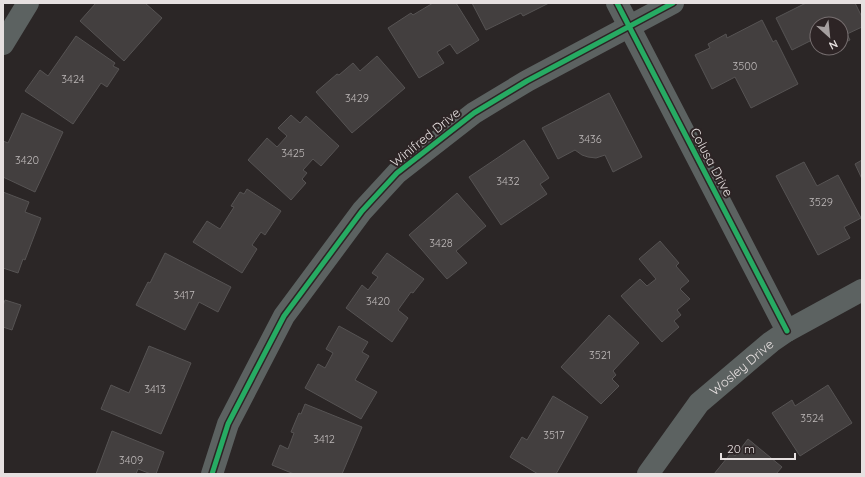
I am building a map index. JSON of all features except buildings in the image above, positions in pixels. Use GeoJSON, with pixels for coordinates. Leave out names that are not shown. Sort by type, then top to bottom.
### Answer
{"type":"FeatureCollection","features":[{"type":"Feature","properties":{"kind":"street"},"geometry":{"type":"LineString","coordinates":[[3,44],[28,3]]}},
{"type":"Feature","properties":{"kind":"street","name":"Colusa Drive"},"geometry":{"type":"LineString","coordinates":[[617,3],[788,331]]}},
{"type":"Feature","properties":{"kind":"street","name":"Winifred Drive"},"geometry":{"type":"LineString","coordinates":[[212,474],[228,424],[284,316],[362,211],[397,173],[474,112],[527,81],[673,3]]}},
{"type":"Feature","properties":{"kind":"street","name":"Wosley Drive"},"geometry":{"type":"LineString","coordinates":[[648,474],[699,403],[771,342],[862,290]]}},
{"type":"Feature","properties":{"kind":"cycle path"},"geometry":{"type":"LineString","coordinates":[[617,3],[787,331]]}},
{"type":"Feature","properties":{"kind":"cycle path"},"geometry":{"type":"LineString","coordinates":[[212,474],[228,424],[284,316],[362,211],[397,173],[474,113],[527,81],[673,3]]}}]}
